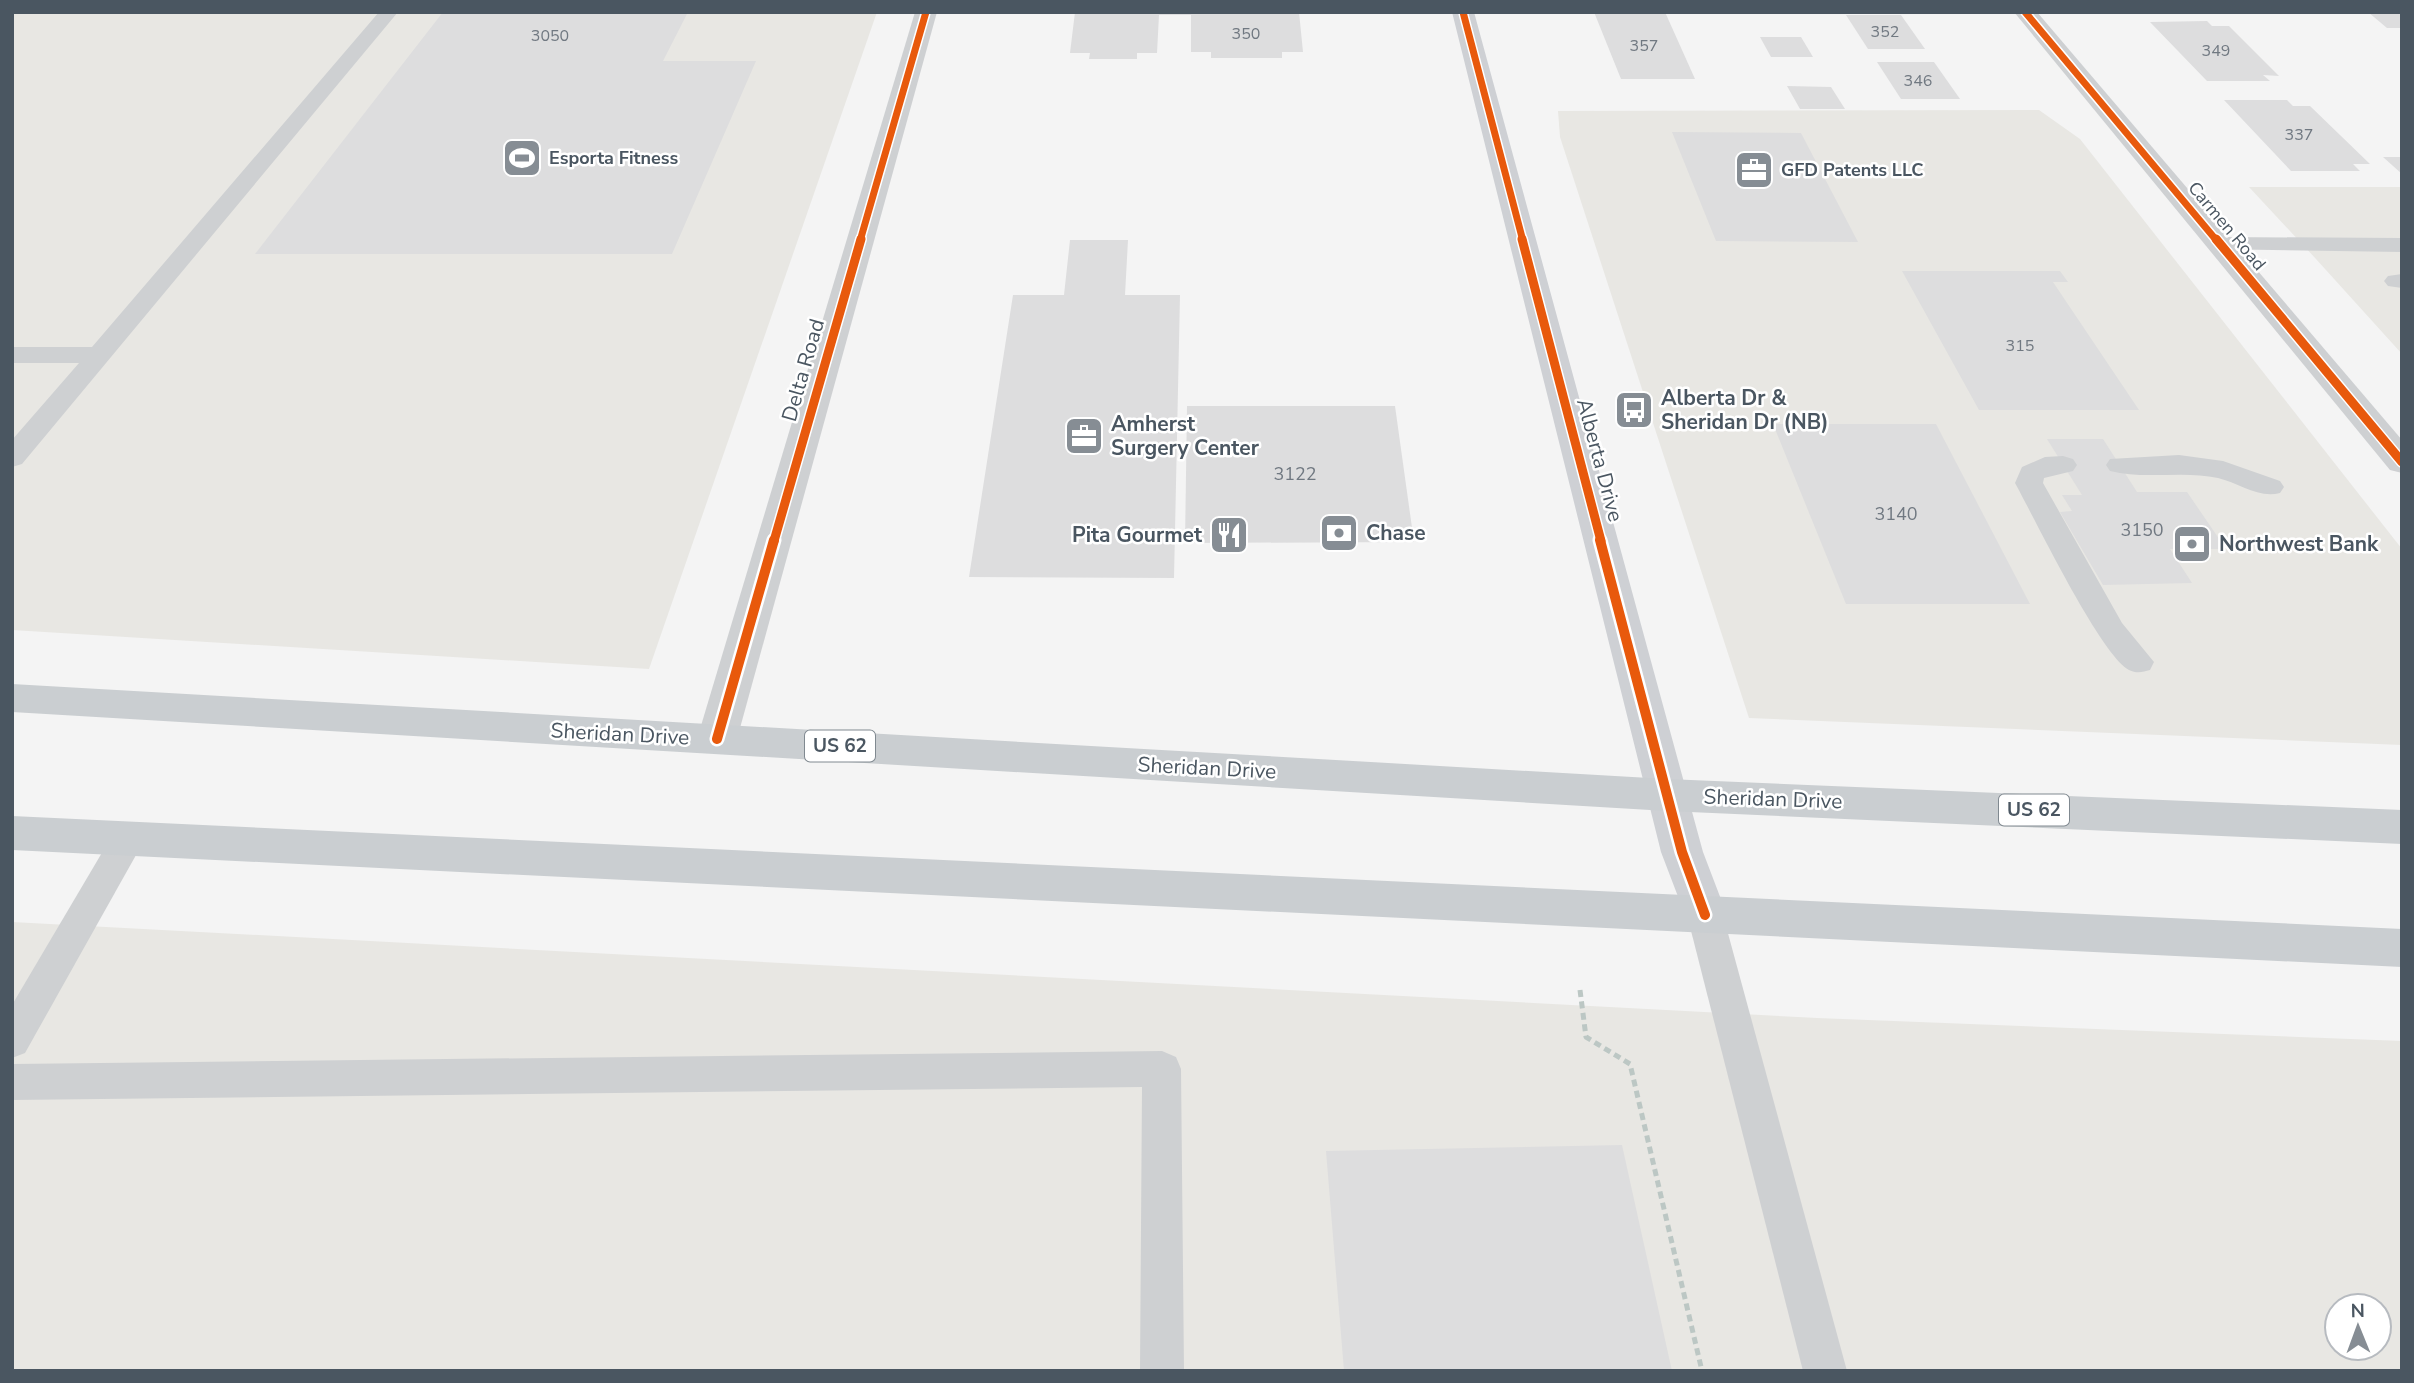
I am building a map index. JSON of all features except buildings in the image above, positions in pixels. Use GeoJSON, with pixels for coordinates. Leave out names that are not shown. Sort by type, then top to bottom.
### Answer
{"type":"FeatureCollection","features":[{"type":"Feature","properties":{"kind":"main road","name":"Sheridan Drive"},"geometry":{"type":"LineString","coordinates":[[12,698],[1667,795],[2402,827]]}},
{"type":"Feature","properties":{"kind":"main road"},"geometry":{"type":"LineString","coordinates":[[12,833],[2402,948]]}},
{"type":"Feature","properties":{"kind":"street","name":"Delta Road"},"geometry":{"type":"LineString","coordinates":[[717,739],[926,12]]}},
{"type":"Feature","properties":{"kind":"street","name":"Alberta Drive"},"geometry":{"type":"LineString","coordinates":[[1463,12],[1682,852],[1705,915]]}},
{"type":"Feature","properties":{"kind":"street","name":"Carmen Road"},"geometry":{"type":"LineString","coordinates":[[2025,12],[2402,462]]}},
{"type":"Feature","properties":{"kind":"lane"},"geometry":{"type":"LineString","coordinates":[[12,458],[389,12]]}},
{"type":"Feature","properties":{"kind":"lane"},"geometry":{"type":"LineString","coordinates":[[2219,244],[2402,245]]}},
{"type":"Feature","properties":{"kind":"lane"},"geometry":{"type":"LineString","coordinates":[[12,355],[99,355]]}},
{"type":"Feature","properties":{"kind":"lane"},"geometry":{"type":"LineString","coordinates":[[2120,465],[2179,464],[2222,470],[2270,487]]}},
{"type":"Feature","properties":{"kind":"lane"},"geometry":{"type":"LineString","coordinates":[[2063,465],[2045,466],[2032,473],[2029,483],[2112,630],[2139,662]]}},
{"type":"Feature","properties":{"kind":"lane"},"geometry":{"type":"LineString","coordinates":[[12,1041],[128,839]]}},
{"type":"Feature","properties":{"kind":"lane"},"geometry":{"type":"LineString","coordinates":[[1705,915],[1825,1371]]}},
{"type":"Feature","properties":{"kind":"lane"},"geometry":{"type":"LineString","coordinates":[[12,1082],[1162,1069],[1162,1371]]}},
{"type":"Feature","properties":{"kind":"path"},"geometry":{"type":"LineString","coordinates":[[1580,990],[1586,1037],[1630,1064],[1702,1371]]}},
{"type":"Feature","properties":{"kind":"shaded area"},"geometry":{"type":"Polygon","coordinates":[[[12,12],[877,12],[649,669],[12,630],[12,12]]]}},
{"type":"Feature","properties":{"kind":"shaded area"},"geometry":{"type":"Polygon","coordinates":[[[2039,110],[2080,139],[2402,549],[2402,745],[1749,718],[1560,137],[1558,111],[2039,110]]]}},
{"type":"Feature","properties":{"kind":"shaded area"},"geometry":{"type":"Polygon","coordinates":[[[2249,187],[2402,187],[2402,354],[2316,259],[2249,187]]]}},
{"type":"Feature","properties":{"kind":"shaded area"},"geometry":{"type":"Polygon","coordinates":[[[12,922],[1817,1018],[2402,1041],[2402,1371],[12,1371],[12,922]]]}},
{"type":"Feature","properties":{"kind":"cycle path"},"geometry":{"type":"LineString","coordinates":[[717,739],[926,12]]}},
{"type":"Feature","properties":{"kind":"cycle path"},"geometry":{"type":"LineString","coordinates":[[1463,12],[1682,852],[1705,915]]}},
{"type":"Feature","properties":{"kind":"cycle path"},"geometry":{"type":"LineString","coordinates":[[2025,12],[2402,462]]}},
{"type":"Feature","properties":{"kind":"place","name":"Esporta Fitness"},"geometry":{"type":"Point","coordinates":[522,158]}},
{"type":"Feature","properties":{"kind":"place","name":"GFD Patents LLC"},"geometry":{"type":"Point","coordinates":[1754,170]}},
{"type":"Feature","properties":{"kind":"place","name":"Alberta Dr & Sheridan Dr (NB)"},"geometry":{"type":"Point","coordinates":[1634,410]}},
{"type":"Feature","properties":{"kind":"place","name":"Amherst Surgery Center"},"geometry":{"type":"Point","coordinates":[1084,436]}},
{"type":"Feature","properties":{"kind":"place","name":"Chase"},"geometry":{"type":"Point","coordinates":[1339,533]}},
{"type":"Feature","properties":{"kind":"place","name":"Pita Gourmet"},"geometry":{"type":"Point","coordinates":[1229,535]}},
{"type":"Feature","properties":{"kind":"place","name":"Northwest Bank"},"geometry":{"type":"Point","coordinates":[2192,544]}}]}
